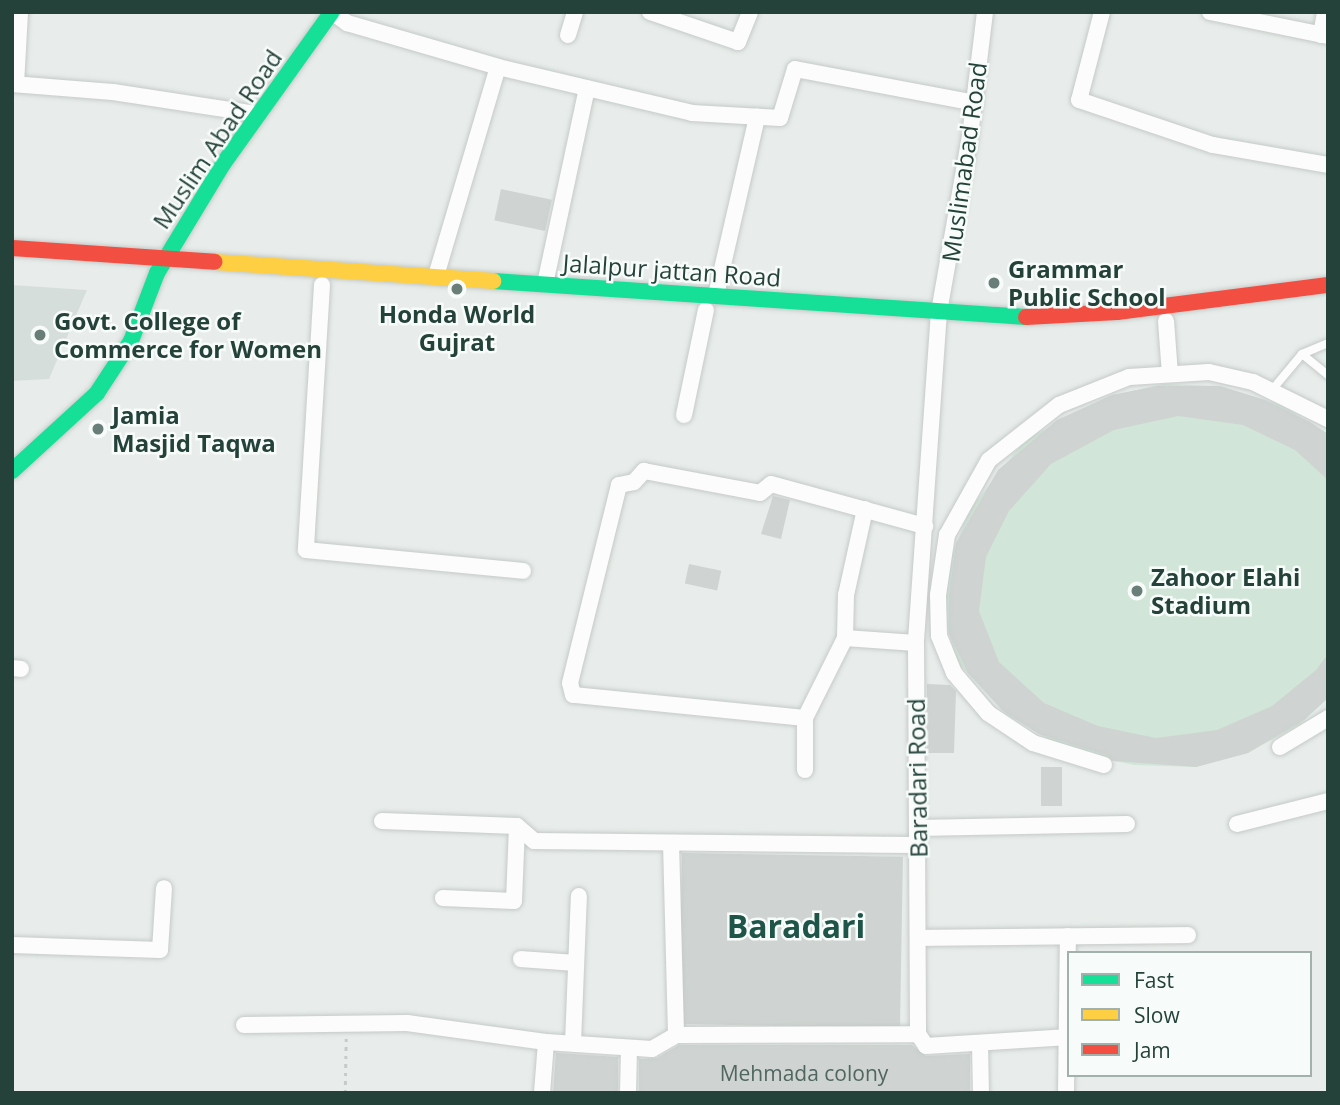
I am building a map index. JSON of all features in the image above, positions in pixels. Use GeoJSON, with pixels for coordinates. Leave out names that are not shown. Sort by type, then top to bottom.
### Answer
{"type":"FeatureCollection","features":[{"type":"Feature","properties":{"kind":"main road","name":"Muslim Abad Road"},"geometry":{"type":"LineString","coordinates":[[12,471],[97,393],[131,341],[165,258],[257,114],[332,12]]}},
{"type":"Feature","properties":{"kind":"main road","name":"Jalalpur jattan Road"},"geometry":{"type":"LineString","coordinates":[[12,248],[545,284],[706,310],[939,319],[1070,316],[1328,285]]}},
{"type":"Feature","properties":{"kind":"main road","name":"Jalalpur jattan Road"},"geometry":{"type":"LineString","coordinates":[[12,264],[322,285],[622,297],[716,295],[1072,331],[1328,301]]}},
{"type":"Feature","properties":{"kind":"street"},"geometry":{"type":"LineString","coordinates":[[20,12],[14,84],[113,92],[257,114]]}},
{"type":"Feature","properties":{"kind":"street"},"geometry":{"type":"LineString","coordinates":[[332,12],[346,23],[498,67],[692,113],[780,118],[795,69],[975,103]]}},
{"type":"Feature","properties":{"kind":"street"},"geometry":{"type":"LineString","coordinates":[[568,34],[575,12]]}},
{"type":"Feature","properties":{"kind":"street"},"geometry":{"type":"LineString","coordinates":[[650,12],[738,42],[751,12]]}},
{"type":"Feature","properties":{"kind":"street","name":"Muslimabad Road"},"geometry":{"type":"LineString","coordinates":[[939,319],[975,103],[985,12]]}},
{"type":"Feature","properties":{"kind":"street"},"geometry":{"type":"LineString","coordinates":[[1102,12],[1079,100],[1213,145],[1328,165]]}},
{"type":"Feature","properties":{"kind":"street"},"geometry":{"type":"LineString","coordinates":[[1210,12],[1324,36],[1325,12]]}},
{"type":"Feature","properties":{"kind":"street"},"geometry":{"type":"LineString","coordinates":[[436,276],[498,67]]}},
{"type":"Feature","properties":{"kind":"street"},"geometry":{"type":"LineString","coordinates":[[545,284],[587,88]]}},
{"type":"Feature","properties":{"kind":"street"},"geometry":{"type":"LineString","coordinates":[[716,295],[757,117]]}},
{"type":"Feature","properties":{"kind":"street"},"geometry":{"type":"LineString","coordinates":[[322,285],[306,550],[523,571]]}},
{"type":"Feature","properties":{"kind":"street"},"geometry":{"type":"LineString","coordinates":[[684,415],[706,310]]}},
{"type":"Feature","properties":{"kind":"street","name":"Baradari Road"},"geometry":{"type":"LineString","coordinates":[[918,1034],[921,937],[917,828],[916,643],[939,319]]}},
{"type":"Feature","properties":{"kind":"street"},"geometry":{"type":"LineString","coordinates":[[1167,321],[1170,374]]}},
{"type":"Feature","properties":{"kind":"street"},"geometry":{"type":"LineString","coordinates":[[1104,765],[1033,743],[988,713],[954,673],[939,636],[938,595],[947,535],[989,460],[1059,405],[1129,377],[1209,372],[1272,390],[1328,419]]}},
{"type":"Feature","properties":{"kind":"street"},"geometry":{"type":"LineString","coordinates":[[805,718],[573,695],[570,683],[619,485],[634,482],[644,471],[760,493],[771,484],[925,526]]}},
{"type":"Feature","properties":{"kind":"street"},"geometry":{"type":"LineString","coordinates":[[805,770],[805,718],[845,638],[846,596],[864,509]]}},
{"type":"Feature","properties":{"kind":"street"},"geometry":{"type":"LineString","coordinates":[[845,638],[916,643]]}},
{"type":"Feature","properties":{"kind":"street"},"geometry":{"type":"LineString","coordinates":[[1280,747],[1327,720]]}},
{"type":"Feature","properties":{"kind":"street"},"geometry":{"type":"LineString","coordinates":[[1237,824],[1328,801]]}},
{"type":"Feature","properties":{"kind":"street"},"geometry":{"type":"LineString","coordinates":[[382,821],[517,826],[534,841],[918,845]]}},
{"type":"Feature","properties":{"kind":"street"},"geometry":{"type":"LineString","coordinates":[[917,828],[1127,824]]}},
{"type":"Feature","properties":{"kind":"street"},"geometry":{"type":"LineString","coordinates":[[443,898],[514,901],[517,826]]}},
{"type":"Feature","properties":{"kind":"street"},"geometry":{"type":"LineString","coordinates":[[671,843],[676,1035]]}},
{"type":"Feature","properties":{"kind":"street"},"geometry":{"type":"LineString","coordinates":[[12,945],[160,950],[164,888]]}},
{"type":"Feature","properties":{"kind":"street"},"geometry":{"type":"LineString","coordinates":[[573,1043],[579,896]]}},
{"type":"Feature","properties":{"kind":"street"},"geometry":{"type":"LineString","coordinates":[[921,937],[1188,935]]}},
{"type":"Feature","properties":{"kind":"street"},"geometry":{"type":"LineString","coordinates":[[1068,936],[1068,951]]}},
{"type":"Feature","properties":{"kind":"street"},"geometry":{"type":"LineString","coordinates":[[521,959],[575,963]]}},
{"type":"Feature","properties":{"kind":"street"},"geometry":{"type":"LineString","coordinates":[[244,1025],[407,1023],[546,1042],[652,1049],[676,1035],[918,1034],[926,1046],[1067,1037]]}},
{"type":"Feature","properties":{"kind":"street"},"geometry":{"type":"LineString","coordinates":[[542,1093],[546,1042]]}},
{"type":"Feature","properties":{"kind":"street"},"geometry":{"type":"LineString","coordinates":[[980,1043],[981,1093]]}},
{"type":"Feature","properties":{"kind":"street"},"geometry":{"type":"LineString","coordinates":[[628,1093],[629,1048]]}},
{"type":"Feature","properties":{"kind":"street"},"geometry":{"type":"LineString","coordinates":[[1066,1093],[1067,1065]]}},
{"type":"Feature","properties":{"kind":"lane"},"geometry":{"type":"LineString","coordinates":[[1272,390],[1302,354],[1328,343]]}},
{"type":"Feature","properties":{"kind":"lane"},"geometry":{"type":"LineString","coordinates":[[1302,354],[1328,375]]}},
{"type":"Feature","properties":{"kind":"path"},"geometry":{"type":"LineString","coordinates":[[345,1093],[347,1024]]}},
{"type":"Feature","properties":{"kind":"shaded area","name":"Govt. College of Commerce for Women"},"geometry":{"type":"Polygon","coordinates":[[[12,285],[87,290],[49,379],[12,381],[12,285]]]}},
{"type":"Feature","properties":{"kind":"green space","name":"Zahoor Elahi Stadium"},"geometry":{"type":"Polygon","coordinates":[[[1164,384],[1220,386],[1281,405],[1328,434],[1328,698],[1300,724],[1248,753],[1196,767],[1134,765],[1071,752],[1007,715],[957,662],[944,616],[947,567],[970,509],[1025,440],[1109,396],[1164,384]]]}},
{"type":"Feature","properties":{"kind":"building"},"geometry":{"type":"Polygon","coordinates":[[[501,189],[552,200],[545,231],[494,220],[501,189]]]}},
{"type":"Feature","properties":{"kind":"building"},"geometry":{"type":"Polygon","coordinates":[[[1157,386],[1220,386],[1265,400],[1310,422],[1328,434],[1328,480],[1295,450],[1243,425],[1178,416],[1114,430],[1051,464],[1009,511],[986,557],[979,611],[999,662],[1044,703],[1098,726],[1156,738],[1217,730],[1272,706],[1316,670],[1328,654],[1328,698],[1304,720],[1248,753],[1196,767],[1113,761],[1107,755],[1039,734],[1002,710],[968,673],[949,634],[949,596],[956,543],[998,470],[1057,420],[1112,395],[1157,386]]]}},
{"type":"Feature","properties":{"kind":"building"},"geometry":{"type":"Polygon","coordinates":[[[773,496],[790,500],[781,539],[761,534],[773,496]]]}},
{"type":"Feature","properties":{"kind":"building"},"geometry":{"type":"Polygon","coordinates":[[[689,564],[721,571],[717,590],[685,584],[689,564]]]}},
{"type":"Feature","properties":{"kind":"building"},"geometry":{"type":"Polygon","coordinates":[[[927,684],[950,685],[956,691],[954,753],[927,753],[927,684]]]}},
{"type":"Feature","properties":{"kind":"building"},"geometry":{"type":"Polygon","coordinates":[[[1041,767],[1062,767],[1062,806],[1041,806],[1041,767]]]}},
{"type":"Feature","properties":{"kind":"building"},"geometry":{"type":"Polygon","coordinates":[[[682,853],[903,857],[900,1028],[679,1024],[682,853]]]}},
{"type":"Feature","properties":{"kind":"building"},"geometry":{"type":"Polygon","coordinates":[[[679,1045],[912,1045],[926,1056],[970,1054],[970,1093],[639,1093],[639,1059],[657,1058],[679,1045]]]}},
{"type":"Feature","properties":{"kind":"building"},"geometry":{"type":"Polygon","coordinates":[[[556,1053],[618,1057],[618,1093],[553,1093],[556,1053]]]}},
{"type":"Feature","properties":{"kind":"traffic: fast"},"geometry":{"type":"LineString","coordinates":[[12,471],[97,393],[131,341],[157,273],[223,164],[332,12]]}},
{"type":"Feature","properties":{"kind":"traffic: fast"},"geometry":{"type":"LineString","coordinates":[[493,281],[1026,317]]}},
{"type":"Feature","properties":{"kind":"traffic: slow"},"geometry":{"type":"LineString","coordinates":[[215,262],[493,281]]}},
{"type":"Feature","properties":{"kind":"traffic: jam"},"geometry":{"type":"LineString","coordinates":[[12,248],[215,262]]}},
{"type":"Feature","properties":{"kind":"traffic: jam"},"geometry":{"type":"LineString","coordinates":[[1026,317],[1117,312],[1328,285]]}},
{"type":"Feature","properties":{"kind":"place","name":"Grammar Public School"},"geometry":{"type":"Point","coordinates":[994,283]}},
{"type":"Feature","properties":{"kind":"place","name":"Honda World Gujrat"},"geometry":{"type":"Point","coordinates":[457,289]}},
{"type":"Feature","properties":{"kind":"place","name":"Govt. College of Commerce for Women"},"geometry":{"type":"Point","coordinates":[40,335]}},
{"type":"Feature","properties":{"kind":"place","name":"Jamia Masjid Taqwa"},"geometry":{"type":"Point","coordinates":[98,429]}},
{"type":"Feature","properties":{"kind":"place","name":"Zahoor Elahi Stadium"},"geometry":{"type":"Point","coordinates":[1137,591]}},
{"type":"Feature","properties":{"kind":"district","name":"Baradari"},"geometry":{"type":"Point","coordinates":[796,926]}}]}
